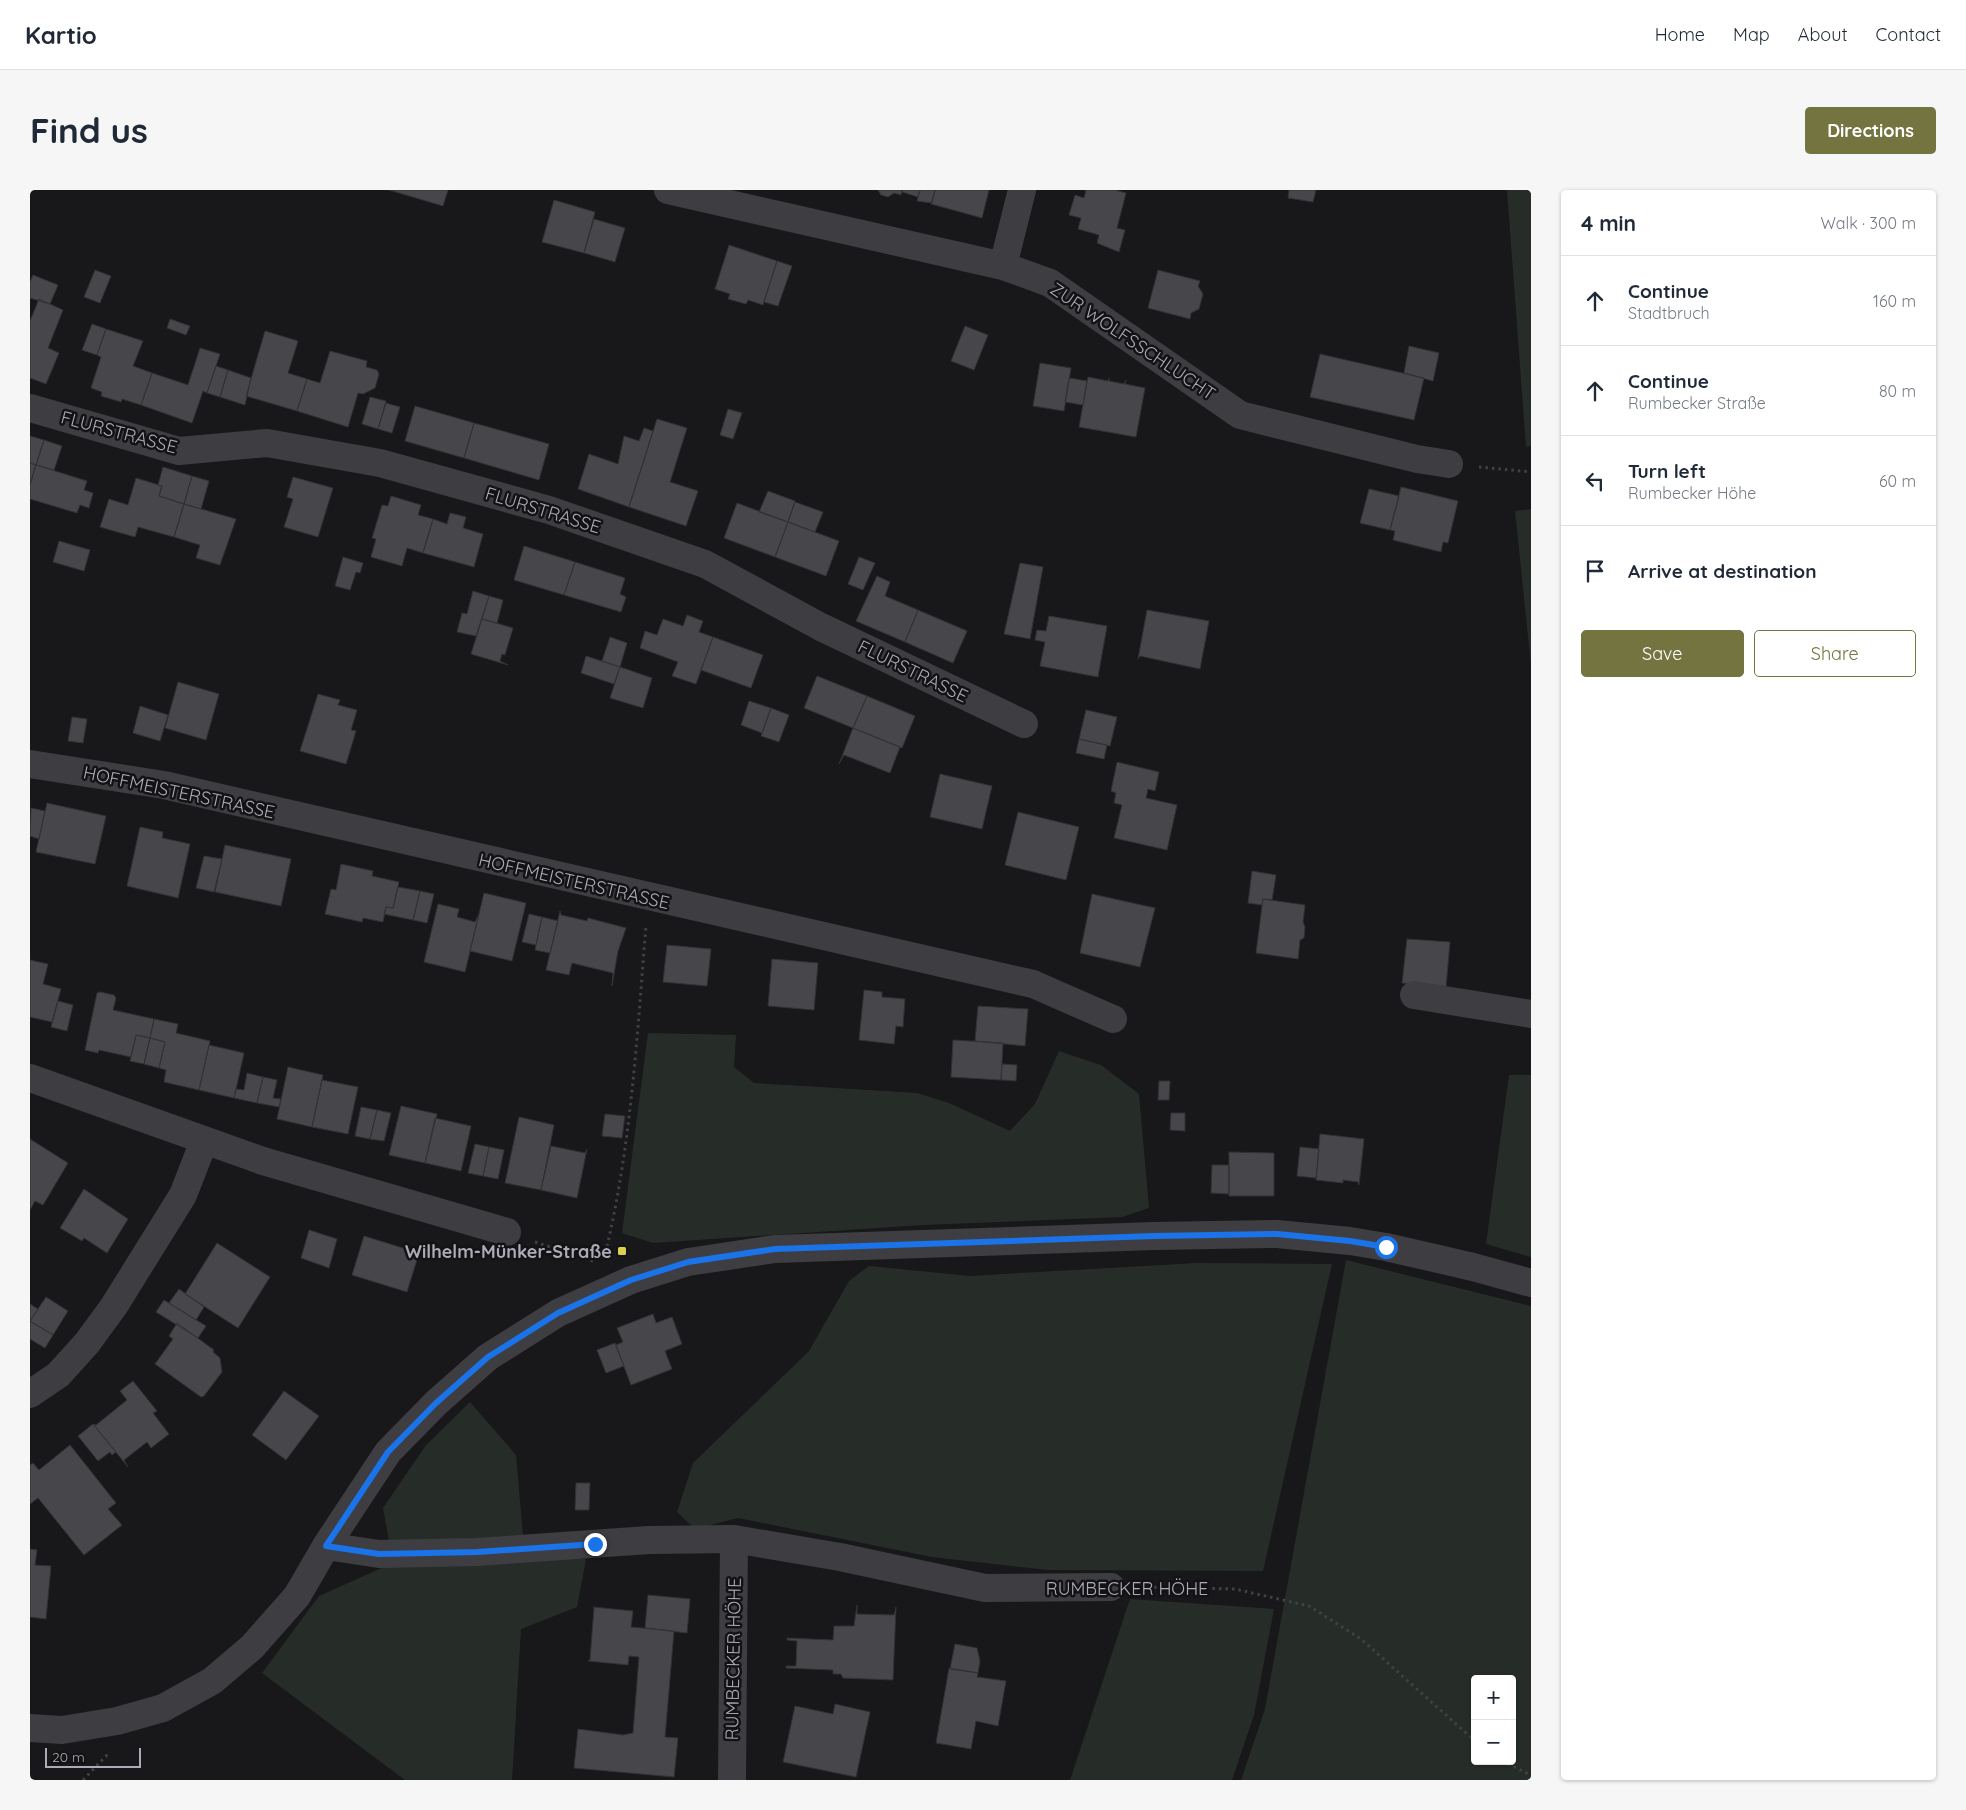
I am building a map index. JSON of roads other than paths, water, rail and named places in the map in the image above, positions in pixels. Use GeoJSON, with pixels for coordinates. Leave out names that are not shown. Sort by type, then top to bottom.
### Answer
{"type":"FeatureCollection","features":[{"type":"Feature","properties":{"kind":"street","name":"ZUR WOLFSSCHLUCHT"},"geometry":{"type":"LineString","coordinates":[[668,190],[1003,266],[1050,283],[1240,415],[1417,459],[1449,464]]}},
{"type":"Feature","properties":{"kind":"street"},"geometry":{"type":"LineString","coordinates":[[1003,266],[1022,190]]}},
{"type":"Feature","properties":{"kind":"street","name":"FLURSTRASSE"},"geometry":{"type":"LineString","coordinates":[[30,408],[179,451],[267,443],[380,463],[549,510],[705,564],[821,627],[1024,724]]}},
{"type":"Feature","properties":{"kind":"street","name":"HOFFMEISTERSTRASSE"},"geometry":{"type":"LineString","coordinates":[[30,764],[164,785],[1033,984],[1113,1019]]}},
{"type":"Feature","properties":{"kind":"street"},"geometry":{"type":"LineString","coordinates":[[1414,995],[1531,1014]]}},
{"type":"Feature","properties":{"kind":"street"},"geometry":{"type":"LineString","coordinates":[[30,1078],[263,1161],[507,1232]]}},
{"type":"Feature","properties":{"kind":"street"},"geometry":{"type":"LineString","coordinates":[[30,1394],[58,1375],[87,1343],[114,1306],[183,1195],[204,1141]]}},
{"type":"Feature","properties":{"kind":"street"},"geometry":{"type":"LineString","coordinates":[[30,1728],[62,1730],[117,1721],[163,1708],[212,1681],[252,1647],[297,1596],[326,1546],[388,1452],[436,1403],[488,1357],[558,1313],[614,1288],[688,1262],[775,1249],[1144,1236],[1277,1234],[1350,1241],[1386,1247],[1473,1267],[1531,1283]]}},
{"type":"Feature","properties":{"kind":"street","name":"RUMBECKER HÖHE"},"geometry":{"type":"LineString","coordinates":[[326,1546],[379,1554],[477,1552],[649,1540],[734,1539],[840,1557],[985,1588],[1111,1586]]}},
{"type":"Feature","properties":{"kind":"street","name":"RUMBECKER HÖHE"},"geometry":{"type":"LineString","coordinates":[[732,1780],[734,1539]]}},
{"type":"Feature","properties":{"kind":"place","name":"Wilhelm-Münker-Straße"},"geometry":{"type":"Point","coordinates":[622,1251]}}]}
